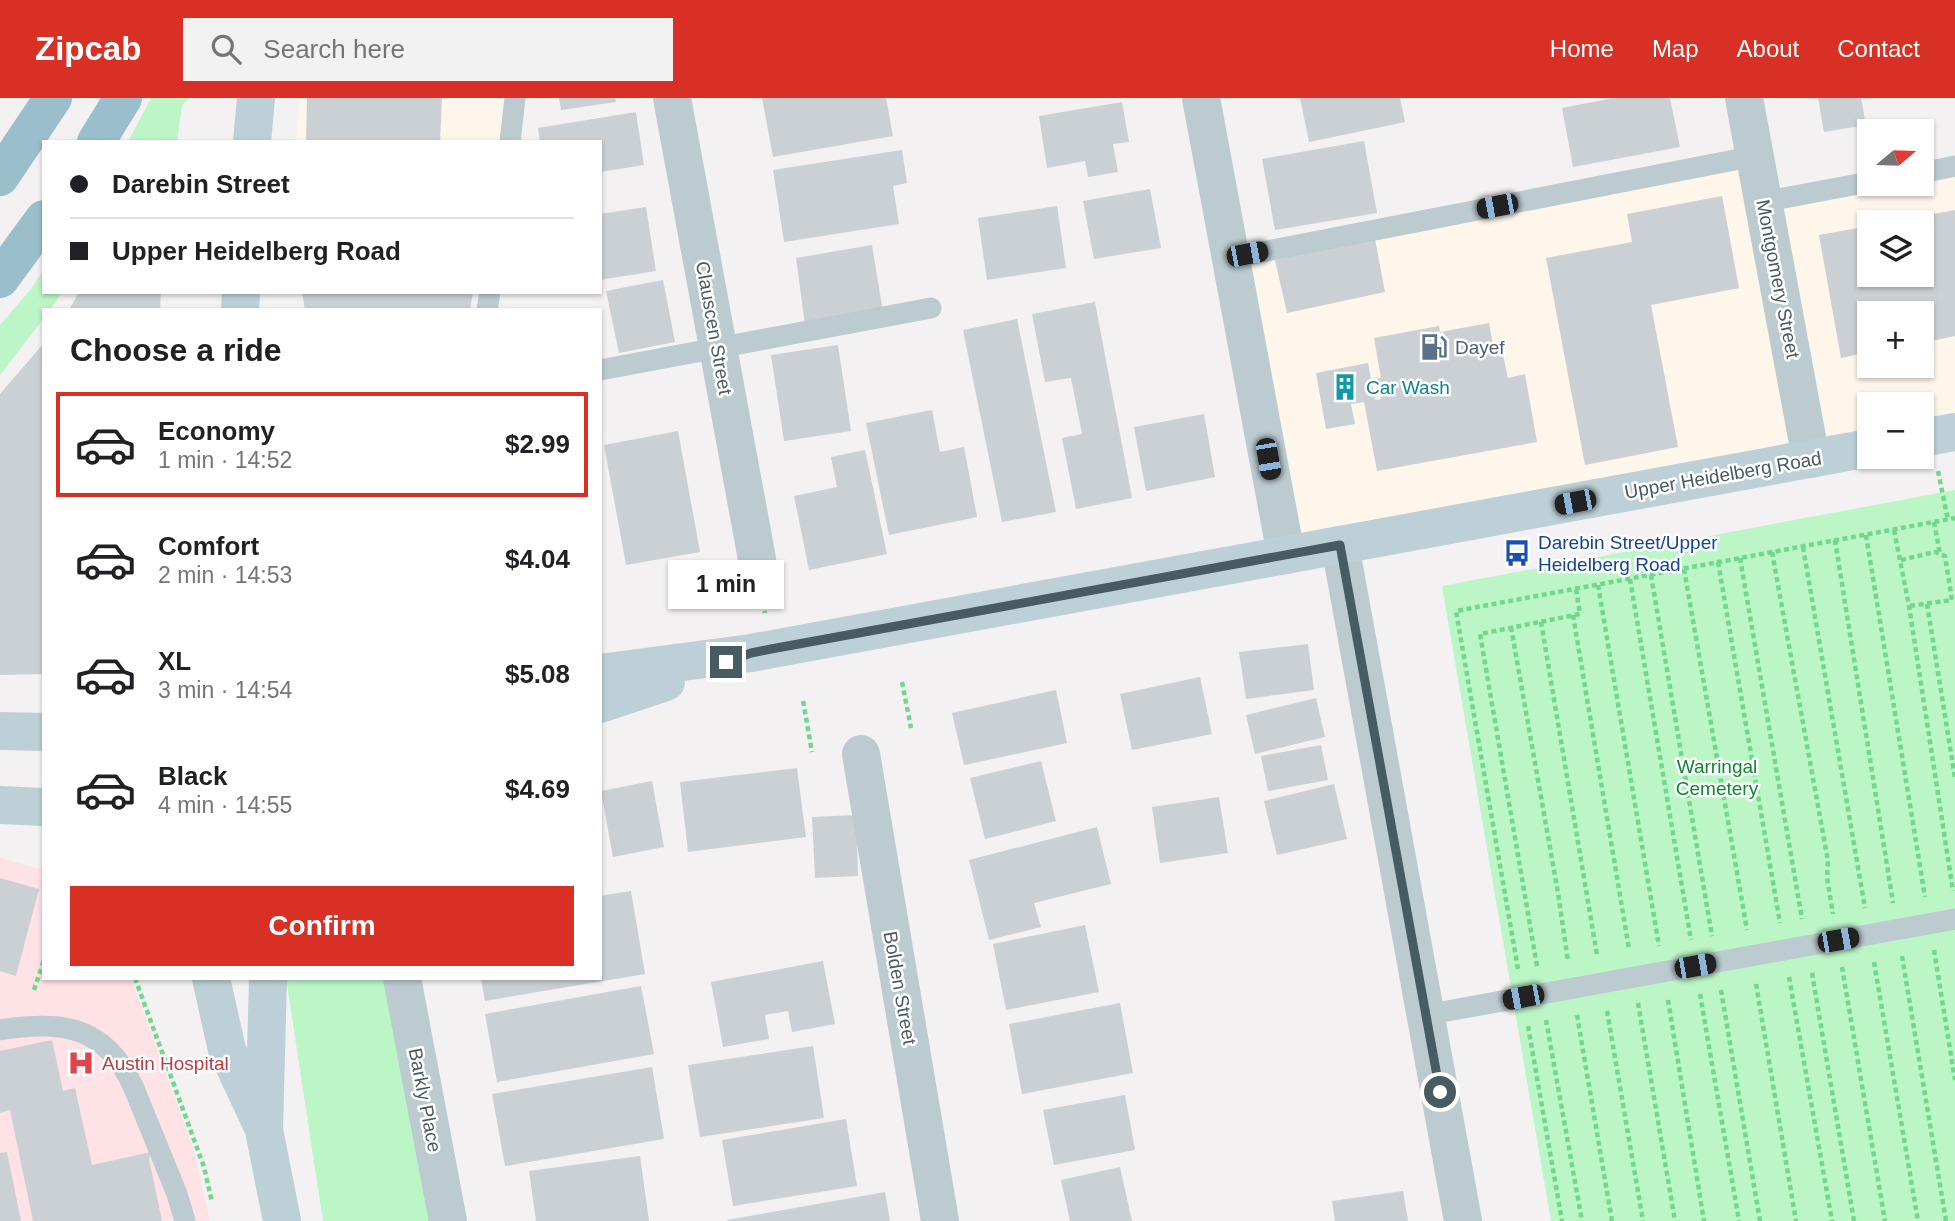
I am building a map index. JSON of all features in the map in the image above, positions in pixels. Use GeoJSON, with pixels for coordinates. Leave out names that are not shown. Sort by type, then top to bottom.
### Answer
{"type":"FeatureCollection","features":[{"type":"Feature","properties":{"kind":"highway"},"geometry":{"type":"LineString","coordinates":[[0,177],[53,98]]}},
{"type":"Feature","properties":{"kind":"highway"},"geometry":{"type":"LineString","coordinates":[[97,140],[123,98]]}},
{"type":"Feature","properties":{"kind":"highway"},"geometry":{"type":"LineString","coordinates":[[0,279],[42,222]]}},
{"type":"Feature","properties":{"kind":"main road"},"geometry":{"type":"LineString","coordinates":[[252,140],[256,98]]}},
{"type":"Feature","properties":{"kind":"main road","name":"Upper Heidelberg Road"},"geometry":{"type":"LineString","coordinates":[[602,673],[761,651],[1857,450]]}},
{"type":"Feature","properties":{"kind":"main road","name":"Upper Heidelberg Road"},"geometry":{"type":"LineString","coordinates":[[602,703],[761,651]]}},
{"type":"Feature","properties":{"kind":"main road"},"geometry":{"type":"LineString","coordinates":[[0,731],[42,733]]}},
{"type":"Feature","properties":{"kind":"main road"},"geometry":{"type":"LineString","coordinates":[[0,806],[42,807]]}},
{"type":"Feature","properties":{"kind":"main road"},"geometry":{"type":"LineString","coordinates":[[188,980],[227,1050],[264,1130]]}},
{"type":"Feature","properties":{"kind":"main road"},"geometry":{"type":"LineString","coordinates":[[211,980],[227,1050]]}},
{"type":"Feature","properties":{"kind":"main road"},"geometry":{"type":"LineString","coordinates":[[268,980],[264,1130],[282,1221]]}},
{"type":"Feature","properties":{"kind":"street","name":"Clauscen Street"},"geometry":{"type":"LineString","coordinates":[[672,98],[757,559]]}},
{"type":"Feature","properties":{"kind":"street"},"geometry":{"type":"LineString","coordinates":[[1201,98],[1286,555]]}},
{"type":"Feature","properties":{"kind":"street","name":"Montgomery Street"},"geometry":{"type":"LineString","coordinates":[[1744,98],[1811,459]]}},
{"type":"Feature","properties":{"kind":"street"},"geometry":{"type":"LineString","coordinates":[[1340,545],[1463,1221]]}},
{"type":"Feature","properties":{"kind":"street","name":"Bolden Street"},"geometry":{"type":"LineString","coordinates":[[860,754],[940,1221]]}},
{"type":"Feature","properties":{"kind":"street","name":"Barkly Place"},"geometry":{"type":"LineString","coordinates":[[402,980],[447,1221]]}},
{"type":"Feature","properties":{"kind":"lane"},"geometry":{"type":"LineString","coordinates":[[510,140],[515,98]]}},
{"type":"Feature","properties":{"kind":"lane"},"geometry":{"type":"LineString","coordinates":[[1231,257],[1755,156]]}},
{"type":"Feature","properties":{"kind":"lane"},"geometry":{"type":"LineString","coordinates":[[1934,170],[1955,166]]}},
{"type":"Feature","properties":{"kind":"lane"},"geometry":{"type":"LineString","coordinates":[[1763,202],[1857,184]]}},
{"type":"Feature","properties":{"kind":"lane"},"geometry":{"type":"LineString","coordinates":[[602,370],[931,308]]}},
{"type":"Feature","properties":{"kind":"lane"},"geometry":{"type":"LineString","coordinates":[[1425,1015],[1955,919]]}},
{"type":"Feature","properties":{"kind":"lane"},"geometry":{"type":"LineString","coordinates":[[0,1030],[34,1024],[60,1026],[97,1040],[118,1059],[134,1086],[186,1221]]}},
{"type":"Feature","properties":{"kind":"path"},"geometry":{"type":"LineString","coordinates":[[1936,435],[1948,520]]}},
{"type":"Feature","properties":{"kind":"path"},"geometry":{"type":"LineString","coordinates":[[1581,1221],[1532,995],[1456,611],[1955,518]]}},
{"type":"Feature","properties":{"kind":"path"},"geometry":{"type":"LineString","coordinates":[[1934,522],[1940,554]]}},
{"type":"Feature","properties":{"kind":"path"},"geometry":{"type":"LineString","coordinates":[[1894,530],[1909,606],[1955,903]]}},
{"type":"Feature","properties":{"kind":"path"},"geometry":{"type":"LineString","coordinates":[[1866,535],[1955,1080]]}},
{"type":"Feature","properties":{"kind":"path"},"geometry":{"type":"LineString","coordinates":[[1835,540],[1946,1221]]}},
{"type":"Feature","properties":{"kind":"path"},"geometry":{"type":"LineString","coordinates":[[1803,547],[1918,1221]]}},
{"type":"Feature","properties":{"kind":"path"},"geometry":{"type":"LineString","coordinates":[[1772,552],[1828,861],[1827,878],[1885,1221]]}},
{"type":"Feature","properties":{"kind":"path"},"geometry":{"type":"LineString","coordinates":[[1901,560],[1935,552],[1945,556],[1952,600],[1909,606]]}},
{"type":"Feature","properties":{"kind":"path"},"geometry":{"type":"LineString","coordinates":[[1740,558],[1854,1221]]}},
{"type":"Feature","properties":{"kind":"path"},"geometry":{"type":"LineString","coordinates":[[757,559],[761,651]]}},
{"type":"Feature","properties":{"kind":"path"},"geometry":{"type":"LineString","coordinates":[[1718,562],[1832,1221]]}},
{"type":"Feature","properties":{"kind":"path"},"geometry":{"type":"LineString","coordinates":[[1684,569],[1796,1221]]}},
{"type":"Feature","properties":{"kind":"path"},"geometry":{"type":"LineString","coordinates":[[1651,575],[1739,1221]]}},
{"type":"Feature","properties":{"kind":"path"},"geometry":{"type":"LineString","coordinates":[[1630,579],[1760,1221]]}},
{"type":"Feature","properties":{"kind":"path"},"geometry":{"type":"LineString","coordinates":[[1598,585],[1704,1221]]}},
{"type":"Feature","properties":{"kind":"path"},"geometry":{"type":"LineString","coordinates":[[1562,1221],[1480,634],[1580,614],[1576,589]]}},
{"type":"Feature","properties":{"kind":"path"},"geometry":{"type":"LineString","coordinates":[[1927,604],[1955,778]]}},
{"type":"Feature","properties":{"kind":"path"},"geometry":{"type":"LineString","coordinates":[[1573,615],[1675,1221]]}},
{"type":"Feature","properties":{"kind":"path"},"geometry":{"type":"LineString","coordinates":[[1541,622],[1643,1221]]}},
{"type":"Feature","properties":{"kind":"path"},"geometry":{"type":"LineString","coordinates":[[1511,627],[1612,1221]]}},
{"type":"Feature","properties":{"kind":"path"},"geometry":{"type":"LineString","coordinates":[[902,682],[911,728]]}},
{"type":"Feature","properties":{"kind":"path"},"geometry":{"type":"LineString","coordinates":[[803,701],[812,751]]}},
{"type":"Feature","properties":{"kind":"path"},"geometry":{"type":"LineString","coordinates":[[34,990],[42,966]]}},
{"type":"Feature","properties":{"kind":"path"},"geometry":{"type":"LineString","coordinates":[[136,980],[204,1167],[213,1208]]}},
{"type":"Feature","properties":{"kind":"shaded area"},"geometry":{"type":"Polygon","coordinates":[[[300,98],[509,98],[504,140],[296,140],[300,98]]]}},
{"type":"Feature","properties":{"kind":"shaded area"},"geometry":{"type":"Polygon","coordinates":[[[1755,156],[1763,201],[1857,186],[1857,196],[1934,196],[1934,170],[1955,166],[1955,432],[1934,436],[1934,392],[1857,392],[1857,450],[1286,555],[1231,258],[1755,156]]]}},
{"type":"Feature","properties":{"kind":"shaded area","name":"Austin Hospital"},"geometry":{"type":"Polygon","coordinates":[[[0,858],[42,869],[42,980],[132,980],[193,1147],[210,1221],[0,1221],[0,858]]]}},
{"type":"Feature","properties":{"kind":"green space"},"geometry":{"type":"Polygon","coordinates":[[[151,98],[190,98],[182,105],[177,140],[129,140],[151,98]]]}},
{"type":"Feature","properties":{"kind":"green space"},"geometry":{"type":"Polygon","coordinates":[[[42,272],[42,294],[61,294],[51,308],[42,308],[42,321],[0,375],[0,325],[42,272]]]}},
{"type":"Feature","properties":{"kind":"green space","name":"Warringal Cemetery"},"geometry":{"type":"Polygon","coordinates":[[[1955,490],[1955,1221],[1551,1221],[1442,586],[1955,490]]]}},
{"type":"Feature","properties":{"kind":"green space"},"geometry":{"type":"Polygon","coordinates":[[[286,980],[391,980],[437,1221],[323,1221],[286,980]]]}},
{"type":"Feature","properties":{"kind":"building"},"geometry":{"type":"Polygon","coordinates":[[[307,98],[442,98],[440,140],[306,140],[307,98]]]}},
{"type":"Feature","properties":{"kind":"building"},"geometry":{"type":"Polygon","coordinates":[[[559,98],[615,98],[616,102],[561,110],[559,98]]]}},
{"type":"Feature","properties":{"kind":"building"},"geometry":{"type":"Polygon","coordinates":[[[762,98],[886,98],[893,136],[773,157],[762,98]]]}},
{"type":"Feature","properties":{"kind":"building"},"geometry":{"type":"Polygon","coordinates":[[[1300,98],[1400,98],[1405,122],[1309,142],[1300,98]]]}},
{"type":"Feature","properties":{"kind":"building"},"geometry":{"type":"Polygon","coordinates":[[[1613,98],[1670,98],[1680,147],[1573,167],[1562,108],[1613,98]]]}},
{"type":"Feature","properties":{"kind":"building"},"geometry":{"type":"Polygon","coordinates":[[[1818,98],[1861,98],[1865,119],[1857,119],[1857,126],[1824,132],[1818,98]]]}},
{"type":"Feature","properties":{"kind":"building"},"geometry":{"type":"Polygon","coordinates":[[[1122,102],[1129,142],[1113,144],[1118,172],[1088,177],[1085,161],[1047,168],[1039,116],[1122,102]]]}},
{"type":"Feature","properties":{"kind":"building"},"geometry":{"type":"Polygon","coordinates":[[[636,112],[644,165],[602,172],[602,140],[540,140],[538,128],[636,112]]]}},
{"type":"Feature","properties":{"kind":"building"},"geometry":{"type":"Polygon","coordinates":[[[1364,141],[1377,213],[1275,230],[1262,159],[1364,141]]]}},
{"type":"Feature","properties":{"kind":"building"},"geometry":{"type":"Polygon","coordinates":[[[902,150],[907,183],[893,186],[899,224],[784,242],[773,170],[902,150]]]}},
{"type":"Feature","properties":{"kind":"building"},"geometry":{"type":"Polygon","coordinates":[[[1150,189],[1161,248],[1094,259],[1083,201],[1150,189]]]}},
{"type":"Feature","properties":{"kind":"building"},"geometry":{"type":"Polygon","coordinates":[[[1722,196],[1739,288],[1651,305],[1678,447],[1585,465],[1546,258],[1632,242],[1627,214],[1722,196]]]}},
{"type":"Feature","properties":{"kind":"building"},"geometry":{"type":"Polygon","coordinates":[[[1057,206],[1066,268],[987,280],[978,218],[1057,206]]]}},
{"type":"Feature","properties":{"kind":"building"},"geometry":{"type":"Polygon","coordinates":[[[646,207],[656,271],[602,280],[602,214],[646,207]]]}},
{"type":"Feature","properties":{"kind":"building"},"geometry":{"type":"Polygon","coordinates":[[[1955,210],[1955,336],[1934,340],[1934,301],[1857,301],[1857,355],[1841,358],[1819,235],[1857,228],[1857,287],[1934,287],[1934,214],[1955,210]]]}},
{"type":"Feature","properties":{"kind":"building"},"geometry":{"type":"Polygon","coordinates":[[[1375,239],[1385,292],[1287,313],[1275,260],[1375,239]]]}},
{"type":"Feature","properties":{"kind":"building"},"geometry":{"type":"Polygon","coordinates":[[[872,245],[883,312],[805,325],[796,258],[872,245]]]}},
{"type":"Feature","properties":{"kind":"building"},"geometry":{"type":"Polygon","coordinates":[[[663,280],[675,342],[619,353],[606,291],[663,280]]]}},
{"type":"Feature","properties":{"kind":"building"},"geometry":{"type":"Polygon","coordinates":[[[78,294],[161,294],[160,308],[70,308],[78,294]]]}},
{"type":"Feature","properties":{"kind":"building"},"geometry":{"type":"Polygon","coordinates":[[[302,294],[473,294],[470,308],[305,308],[302,294]]]}},
{"type":"Feature","properties":{"kind":"building"},"geometry":{"type":"Polygon","coordinates":[[[1095,302],[1132,498],[1076,509],[1062,438],[1082,434],[1071,378],[1045,382],[1032,314],[1095,302]]]}},
{"type":"Feature","properties":{"kind":"building"},"geometry":{"type":"Polygon","coordinates":[[[1017,319],[1056,512],[1002,522],[963,330],[1017,319]]]}},
{"type":"Feature","properties":{"kind":"building"},"geometry":{"type":"Polygon","coordinates":[[[1489,323],[1495,356],[1503,355],[1508,378],[1525,374],[1537,442],[1377,471],[1364,402],[1351,404],[1355,424],[1326,429],[1316,373],[1368,363],[1375,400],[1381,399],[1377,378],[1381,378],[1374,338],[1439,326],[1440,332],[1489,323]]]}},
{"type":"Feature","properties":{"kind":"building"},"geometry":{"type":"Polygon","coordinates":[[[42,345],[42,674],[0,675],[0,394],[42,345]]]}},
{"type":"Feature","properties":{"kind":"building"},"geometry":{"type":"Polygon","coordinates":[[[838,345],[851,431],[784,441],[771,355],[838,345]]]}},
{"type":"Feature","properties":{"kind":"building"},"geometry":{"type":"Polygon","coordinates":[[[932,410],[940,452],[964,447],[977,517],[889,535],[866,423],[932,410]]]}},
{"type":"Feature","properties":{"kind":"building"},"geometry":{"type":"Polygon","coordinates":[[[1204,414],[1215,477],[1146,491],[1134,427],[1204,414]]]}},
{"type":"Feature","properties":{"kind":"building"},"geometry":{"type":"Polygon","coordinates":[[[678,431],[700,552],[626,565],[604,445],[678,431]]]}},
{"type":"Feature","properties":{"kind":"building"},"geometry":{"type":"Polygon","coordinates":[[[865,450],[887,554],[809,570],[794,496],[837,487],[831,457],[865,450]]]}},
{"type":"Feature","properties":{"kind":"building"},"geometry":{"type":"Polygon","coordinates":[[[1308,644],[1314,690],[1246,699],[1239,652],[1308,644]]]}},
{"type":"Feature","properties":{"kind":"building"},"geometry":{"type":"Polygon","coordinates":[[[1200,677],[1212,734],[1132,750],[1120,694],[1200,677]]]}},
{"type":"Feature","properties":{"kind":"building"},"geometry":{"type":"Polygon","coordinates":[[[1056,690],[1067,743],[964,765],[952,713],[1056,690]]]}},
{"type":"Feature","properties":{"kind":"building"},"geometry":{"type":"Polygon","coordinates":[[[1316,698],[1325,737],[1255,754],[1246,715],[1316,698]]]}},
{"type":"Feature","properties":{"kind":"building"},"geometry":{"type":"Polygon","coordinates":[[[1321,745],[1328,780],[1268,791],[1261,756],[1321,745]]]}},
{"type":"Feature","properties":{"kind":"building"},"geometry":{"type":"Polygon","coordinates":[[[1041,761],[1056,821],[985,839],[970,778],[1041,761]]]}},
{"type":"Feature","properties":{"kind":"building"},"geometry":{"type":"Polygon","coordinates":[[[797,768],[806,837],[688,852],[680,782],[797,768]]]}},
{"type":"Feature","properties":{"kind":"building"},"geometry":{"type":"Polygon","coordinates":[[[652,781],[664,847],[613,857],[602,791],[652,781]]]}},
{"type":"Feature","properties":{"kind":"building"},"geometry":{"type":"Polygon","coordinates":[[[1334,784],[1347,839],[1277,855],[1264,801],[1334,784]]]}},
{"type":"Feature","properties":{"kind":"building"},"geometry":{"type":"Polygon","coordinates":[[[1219,797],[1228,853],[1160,863],[1152,807],[1219,797]]]}},
{"type":"Feature","properties":{"kind":"building"},"geometry":{"type":"Polygon","coordinates":[[[856,815],[858,876],[815,878],[812,817],[856,815]]]}},
{"type":"Feature","properties":{"kind":"building"},"geometry":{"type":"Polygon","coordinates":[[[1097,827],[1111,884],[1034,903],[1041,927],[989,940],[969,860],[1097,827]]]}},
{"type":"Feature","properties":{"kind":"building"},"geometry":{"type":"Polygon","coordinates":[[[0,878],[39,889],[16,976],[0,971],[0,878]]]}},
{"type":"Feature","properties":{"kind":"building"},"geometry":{"type":"Polygon","coordinates":[[[631,891],[645,974],[485,1001],[481,980],[602,980],[602,896],[631,891]]]}},
{"type":"Feature","properties":{"kind":"building"},"geometry":{"type":"Polygon","coordinates":[[[1085,925],[1099,992],[1006,1010],[993,944],[1085,925]]]}},
{"type":"Feature","properties":{"kind":"building"},"geometry":{"type":"Polygon","coordinates":[[[823,961],[835,1024],[792,1032],[788,1011],[765,1015],[769,1039],[723,1047],[711,982],[823,961]]]}},
{"type":"Feature","properties":{"kind":"building"},"geometry":{"type":"Polygon","coordinates":[[[641,986],[654,1054],[497,1082],[485,1014],[641,986]]]}},
{"type":"Feature","properties":{"kind":"building"},"geometry":{"type":"Polygon","coordinates":[[[1120,1003],[1133,1073],[1022,1094],[1009,1024],[1120,1003]]]}},
{"type":"Feature","properties":{"kind":"building"},"geometry":{"type":"Polygon","coordinates":[[[52,1040],[63,1091],[75,1088],[92,1165],[151,1152],[149,1159],[162,1221],[33,1221],[10,1110],[0,1113],[0,1051],[52,1040]]]}},
{"type":"Feature","properties":{"kind":"building"},"geometry":{"type":"Polygon","coordinates":[[[813,1046],[824,1118],[700,1137],[688,1065],[813,1046]]]}},
{"type":"Feature","properties":{"kind":"building"},"geometry":{"type":"Polygon","coordinates":[[[652,1067],[664,1139],[505,1166],[492,1094],[652,1067]]]}},
{"type":"Feature","properties":{"kind":"building"},"geometry":{"type":"Polygon","coordinates":[[[1125,1095],[1135,1150],[1054,1165],[1043,1110],[1125,1095]]]}},
{"type":"Feature","properties":{"kind":"building"},"geometry":{"type":"Polygon","coordinates":[[[846,1119],[857,1186],[733,1206],[722,1140],[846,1119]]]}},
{"type":"Feature","properties":{"kind":"building"},"geometry":{"type":"Polygon","coordinates":[[[7,1152],[21,1221],[0,1221],[0,1153],[7,1152]]]}},
{"type":"Feature","properties":{"kind":"building"},"geometry":{"type":"Polygon","coordinates":[[[640,1156],[649,1221],[536,1221],[529,1171],[640,1156]]]}},
{"type":"Feature","properties":{"kind":"building"},"geometry":{"type":"Polygon","coordinates":[[[1120,1167],[1132,1221],[1070,1221],[1061,1180],[1120,1167]]]}},
{"type":"Feature","properties":{"kind":"building"},"geometry":{"type":"Polygon","coordinates":[[[1403,1191],[1408,1221],[1335,1221],[1332,1201],[1403,1191]]]}},
{"type":"Feature","properties":{"kind":"building"},"geometry":{"type":"Polygon","coordinates":[[[885,1192],[890,1221],[727,1221],[727,1220],[885,1192]]]}},
{"type":"Feature","properties":{"kind":"place","name":"Dayef"},"geometry":{"type":"Point","coordinates":[1434,347]}},
{"type":"Feature","properties":{"kind":"place","name":"Car Wash"},"geometry":{"type":"Point","coordinates":[1345,387]}},
{"type":"Feature","properties":{"kind":"place","name":"Darebin Street/Upper Heidelberg Road"},"geometry":{"type":"Point","coordinates":[1517,553]}},
{"type":"Feature","properties":{"kind":"place","name":"Austin Hospital"},"geometry":{"type":"Point","coordinates":[81,1063]}},
{"type":"Feature","properties":{"kind":"route"},"geometry":{"type":"LineString","coordinates":[[726,662],[771,649],[1340,545],[1440,1092]]}}]}
